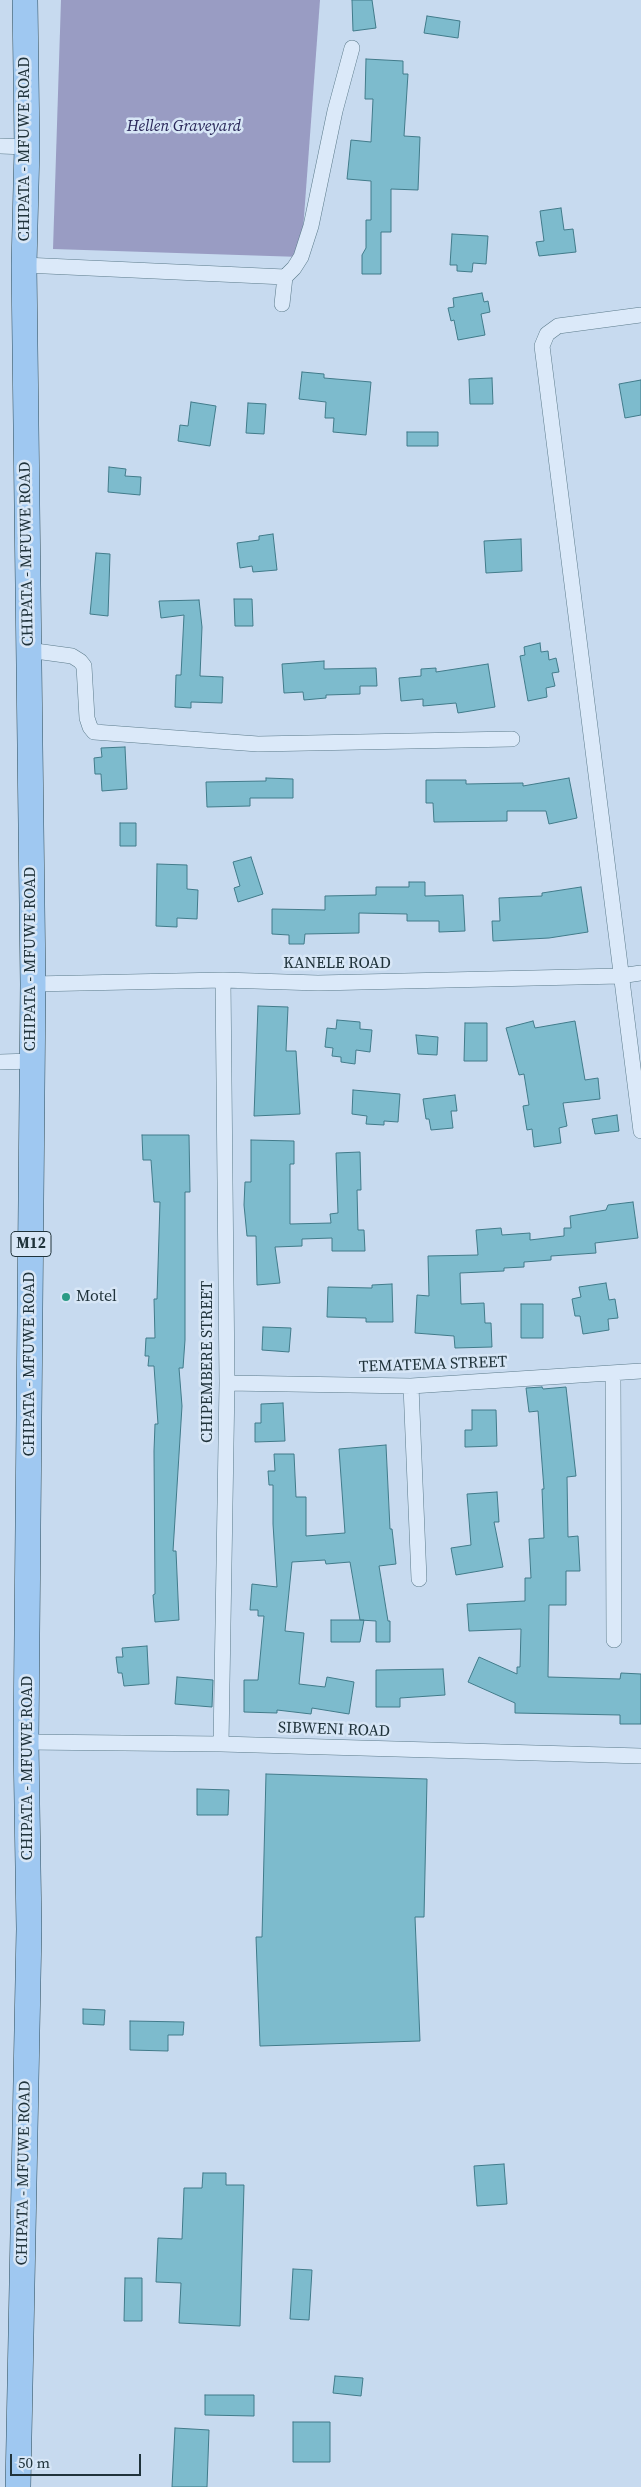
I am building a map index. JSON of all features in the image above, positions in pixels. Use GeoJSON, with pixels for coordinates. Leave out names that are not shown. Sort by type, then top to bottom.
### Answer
{"type":"FeatureCollection","features":[{"type":"Feature","properties":{"kind":"main road","name":"CHIPATA - MFUWE ROAD"},"geometry":{"type":"LineString","coordinates":[[18,2487],[29,1929],[26,1742],[33,984],[24,265],[28,146],[25,0]]}},
{"type":"Feature","properties":{"kind":"street"},"geometry":{"type":"LineString","coordinates":[[282,304],[284,277],[294,268],[301,257],[312,226],[335,111],[352,48]]}},
{"type":"Feature","properties":{"kind":"street"},"geometry":{"type":"LineString","coordinates":[[0,146],[28,146]]}},
{"type":"Feature","properties":{"kind":"street"},"geometry":{"type":"LineString","coordinates":[[24,265],[284,277]]}},
{"type":"Feature","properties":{"kind":"street"},"geometry":{"type":"LineString","coordinates":[[641,315],[558,326],[547,334],[542,346],[575,618],[606,840],[620,976],[641,1131]]}},
{"type":"Feature","properties":{"kind":"street"},"geometry":{"type":"LineString","coordinates":[[28,650],[72,656],[80,661],[84,666],[87,718],[94,732],[258,744],[512,738]]}},
{"type":"Feature","properties":{"kind":"street","name":"KANELE ROAD"},"geometry":{"type":"LineString","coordinates":[[33,984],[223,980],[318,983],[620,976],[641,973]]}},
{"type":"Feature","properties":{"kind":"street","name":"CHIPEMBERE STREET"},"geometry":{"type":"LineString","coordinates":[[221,1744],[227,1384],[223,980]]}},
{"type":"Feature","properties":{"kind":"street"},"geometry":{"type":"LineString","coordinates":[[0,1062],[32,1061]]}},
{"type":"Feature","properties":{"kind":"street","name":"TEMATEMA STREET"},"geometry":{"type":"LineString","coordinates":[[227,1384],[411,1386],[641,1371]]}},
{"type":"Feature","properties":{"kind":"street"},"geometry":{"type":"LineString","coordinates":[[613,1373],[614,1640]]}},
{"type":"Feature","properties":{"kind":"street"},"geometry":{"type":"LineString","coordinates":[[411,1386],[419,1579]]}},
{"type":"Feature","properties":{"kind":"street","name":"SIBWENI ROAD"},"geometry":{"type":"LineString","coordinates":[[26,1742],[221,1744],[641,1756]]}},
{"type":"Feature","properties":{"kind":"green space","name":"Hellen Graveyard"},"geometry":{"type":"Polygon","coordinates":[[[61,0],[320,0],[301,257],[53,249],[61,0]]]}},
{"type":"Feature","properties":{"kind":"building"},"geometry":{"type":"Polygon","coordinates":[[[352,0],[372,0],[376,28],[353,31],[352,0]]]}},
{"type":"Feature","properties":{"kind":"building"},"geometry":{"type":"Polygon","coordinates":[[[427,16],[460,21],[458,38],[424,33],[427,16]]]}},
{"type":"Feature","properties":{"kind":"building"},"geometry":{"type":"Polygon","coordinates":[[[366,59],[403,61],[403,74],[408,74],[404,136],[420,137],[418,190],[391,189],[391,232],[381,232],[381,274],[362,274],[362,255],[366,248],[366,220],[371,220],[371,181],[347,179],[351,140],[371,142],[373,99],[365,99],[366,59]]]}},
{"type":"Feature","properties":{"kind":"building"},"geometry":{"type":"Polygon","coordinates":[[[561,208],[564,230],[573,229],[576,252],[539,256],[536,242],[544,241],[540,211],[561,208]]]}},
{"type":"Feature","properties":{"kind":"building"},"geometry":{"type":"Polygon","coordinates":[[[452,234],[488,236],[486,264],[473,263],[472,272],[457,271],[457,265],[450,265],[452,234]]]}},
{"type":"Feature","properties":{"kind":"building"},"geometry":{"type":"Polygon","coordinates":[[[482,293],[484,302],[488,301],[490,312],[481,314],[485,335],[458,340],[454,320],[451,321],[448,308],[454,307],[453,298],[482,293]]]}},
{"type":"Feature","properties":{"kind":"building"},"geometry":{"type":"Polygon","coordinates":[[[302,372],[324,374],[324,378],[371,382],[366,435],[333,432],[334,418],[325,418],[326,402],[299,399],[302,372]]]}},
{"type":"Feature","properties":{"kind":"building"},"geometry":{"type":"Polygon","coordinates":[[[492,378],[493,404],[470,404],[469,379],[492,378]]]}},
{"type":"Feature","properties":{"kind":"building"},"geometry":{"type":"Polygon","coordinates":[[[641,380],[641,415],[625,418],[619,384],[641,380]]]}},
{"type":"Feature","properties":{"kind":"building"},"geometry":{"type":"Polygon","coordinates":[[[191,402],[216,406],[210,446],[178,441],[180,425],[188,426],[191,402]]]}},
{"type":"Feature","properties":{"kind":"building"},"geometry":{"type":"Polygon","coordinates":[[[248,403],[266,404],[264,434],[246,433],[248,403]]]}},
{"type":"Feature","properties":{"kind":"building"},"geometry":{"type":"Polygon","coordinates":[[[407,432],[438,432],[438,446],[407,446],[407,432]]]}},
{"type":"Feature","properties":{"kind":"building"},"geometry":{"type":"Polygon","coordinates":[[[109,467],[126,469],[125,476],[141,477],[140,495],[108,492],[109,467]]]}},
{"type":"Feature","properties":{"kind":"building"},"geometry":{"type":"Polygon","coordinates":[[[273,534],[277,570],[253,572],[252,566],[240,568],[237,543],[259,540],[259,536],[273,534]]]}},
{"type":"Feature","properties":{"kind":"building"},"geometry":{"type":"Polygon","coordinates":[[[521,539],[522,571],[486,573],[484,541],[521,539]]]}},
{"type":"Feature","properties":{"kind":"building"},"geometry":{"type":"Polygon","coordinates":[[[96,553],[110,554],[108,616],[90,614],[96,553]]]}},
{"type":"Feature","properties":{"kind":"building"},"geometry":{"type":"Polygon","coordinates":[[[234,599],[252,599],[253,626],[235,626],[234,599]]]}},
{"type":"Feature","properties":{"kind":"building"},"geometry":{"type":"Polygon","coordinates":[[[199,600],[202,627],[200,676],[223,677],[222,703],[191,702],[191,708],[175,707],[176,675],[181,675],[184,615],[161,618],[159,601],[199,600]]]}},
{"type":"Feature","properties":{"kind":"building"},"geometry":{"type":"Polygon","coordinates":[[[540,643],[541,652],[548,651],[549,660],[556,658],[559,672],[552,673],[555,686],[546,688],[547,697],[528,701],[520,656],[525,655],[524,647],[540,643]]]}},
{"type":"Feature","properties":{"kind":"building"},"geometry":{"type":"Polygon","coordinates":[[[324,661],[324,669],[376,668],[377,686],[360,686],[360,694],[326,695],[326,698],[304,700],[303,692],[284,693],[282,664],[324,661]]]}},
{"type":"Feature","properties":{"kind":"building"},"geometry":{"type":"Polygon","coordinates":[[[488,664],[495,707],[458,713],[456,703],[423,706],[423,699],[401,701],[399,678],[421,676],[421,669],[436,668],[436,672],[488,664]]]}},
{"type":"Feature","properties":{"kind":"building"},"geometry":{"type":"Polygon","coordinates":[[[125,747],[127,789],[102,791],[101,774],[95,774],[94,758],[102,757],[101,748],[125,747]]]}},
{"type":"Feature","properties":{"kind":"building"},"geometry":{"type":"Polygon","coordinates":[[[266,778],[293,779],[293,798],[250,798],[250,806],[207,807],[206,782],[266,781],[266,778]]]}},
{"type":"Feature","properties":{"kind":"building"},"geometry":{"type":"Polygon","coordinates":[[[569,778],[577,818],[549,824],[546,811],[507,811],[507,821],[434,822],[433,803],[426,803],[426,780],[466,780],[466,784],[523,783],[523,786],[569,778]]]}},
{"type":"Feature","properties":{"kind":"building"},"geometry":{"type":"Polygon","coordinates":[[[120,823],[136,823],[136,846],[120,846],[120,823]]]}},
{"type":"Feature","properties":{"kind":"building"},"geometry":{"type":"Polygon","coordinates":[[[251,857],[263,894],[238,902],[234,888],[240,886],[233,862],[251,857]]]}},
{"type":"Feature","properties":{"kind":"building"},"geometry":{"type":"Polygon","coordinates":[[[157,864],[187,865],[187,889],[198,890],[197,919],[177,918],[177,927],[156,926],[157,864]]]}},
{"type":"Feature","properties":{"kind":"building"},"geometry":{"type":"Polygon","coordinates":[[[409,882],[425,882],[425,896],[463,895],[465,931],[439,932],[439,921],[407,921],[407,914],[359,913],[359,933],[305,934],[304,944],[289,944],[289,935],[272,934],[272,909],[325,910],[325,896],[376,895],[376,887],[409,887],[409,882]]]}},
{"type":"Feature","properties":{"kind":"building"},"geometry":{"type":"Polygon","coordinates":[[[581,887],[588,932],[549,938],[493,941],[492,921],[500,921],[499,898],[542,896],[542,893],[581,887]]]}},
{"type":"Feature","properties":{"kind":"building"},"geometry":{"type":"Polygon","coordinates":[[[258,1006],[288,1007],[286,1051],[296,1051],[300,1114],[254,1116],[258,1006]]]}},
{"type":"Feature","properties":{"kind":"building"},"geometry":{"type":"Polygon","coordinates":[[[337,1020],[360,1022],[360,1029],[372,1030],[370,1052],[356,1050],[355,1064],[341,1062],[341,1057],[332,1056],[333,1048],[325,1047],[327,1028],[336,1029],[337,1020]]]}},
{"type":"Feature","properties":{"kind":"building"},"geometry":{"type":"Polygon","coordinates":[[[533,1021],[535,1028],[575,1021],[585,1080],[598,1078],[600,1099],[563,1103],[567,1126],[559,1128],[561,1143],[534,1147],[532,1129],[527,1130],[523,1106],[529,1105],[524,1074],[519,1075],[506,1028],[533,1021]]]}},
{"type":"Feature","properties":{"kind":"building"},"geometry":{"type":"Polygon","coordinates":[[[465,1023],[487,1023],[487,1061],[464,1061],[465,1023]]]}},
{"type":"Feature","properties":{"kind":"building"},"geometry":{"type":"Polygon","coordinates":[[[416,1035],[438,1037],[437,1055],[418,1054],[416,1035]]]}},
{"type":"Feature","properties":{"kind":"building"},"geometry":{"type":"Polygon","coordinates":[[[353,1090],[400,1094],[398,1122],[384,1121],[384,1125],[366,1124],[367,1116],[352,1114],[353,1090]]]}},
{"type":"Feature","properties":{"kind":"building"},"geometry":{"type":"Polygon","coordinates":[[[455,1095],[457,1111],[451,1111],[453,1128],[431,1130],[429,1119],[426,1119],[423,1099],[455,1095]]]}},
{"type":"Feature","properties":{"kind":"building"},"geometry":{"type":"Polygon","coordinates":[[[617,1115],[619,1131],[595,1134],[592,1119],[617,1115]]]}},
{"type":"Feature","properties":{"kind":"building"},"geometry":{"type":"Polygon","coordinates":[[[142,1135],[189,1135],[190,1192],[185,1192],[185,1340],[183,1368],[179,1368],[182,1406],[173,1551],[176,1551],[179,1620],[155,1622],[153,1595],[155,1594],[154,1451],[155,1424],[158,1424],[154,1366],[148,1366],[149,1356],[145,1356],[146,1338],[155,1338],[154,1299],[157,1299],[160,1202],[154,1202],[151,1160],[143,1160],[142,1135]]]}},
{"type":"Feature","properties":{"kind":"building"},"geometry":{"type":"Polygon","coordinates":[[[251,1140],[294,1141],[294,1164],[290,1164],[290,1224],[331,1223],[330,1214],[338,1213],[336,1153],[360,1152],[361,1190],[357,1190],[358,1230],[364,1230],[365,1251],[332,1251],[332,1238],[302,1239],[302,1246],[275,1247],[280,1283],[257,1285],[256,1236],[247,1236],[244,1205],[245,1182],[251,1182],[251,1140]]]}},
{"type":"Feature","properties":{"kind":"building"},"geometry":{"type":"Polygon","coordinates":[[[633,1202],[638,1238],[595,1243],[596,1253],[551,1256],[551,1260],[524,1262],[524,1267],[504,1268],[504,1271],[460,1273],[461,1304],[484,1303],[485,1323],[491,1323],[492,1347],[455,1348],[454,1336],[415,1333],[417,1295],[429,1296],[428,1256],[478,1255],[476,1230],[501,1228],[502,1235],[530,1233],[530,1240],[564,1236],[564,1228],[571,1228],[570,1216],[606,1210],[608,1205],[633,1202]]]}},
{"type":"Feature","properties":{"kind":"building"},"geometry":{"type":"Polygon","coordinates":[[[606,1283],[609,1300],[615,1299],[618,1318],[608,1319],[609,1330],[583,1334],[580,1316],[575,1316],[572,1299],[581,1297],[579,1287],[606,1283]]]}},
{"type":"Feature","properties":{"kind":"building"},"geometry":{"type":"Polygon","coordinates":[[[392,1284],[393,1322],[366,1322],[366,1318],[327,1317],[328,1287],[372,1288],[372,1285],[392,1284]]]}},
{"type":"Feature","properties":{"kind":"building"},"geometry":{"type":"Polygon","coordinates":[[[521,1304],[543,1304],[543,1338],[521,1338],[521,1304]]]}},
{"type":"Feature","properties":{"kind":"building"},"geometry":{"type":"Polygon","coordinates":[[[263,1327],[291,1328],[289,1352],[262,1350],[263,1327]]]}},
{"type":"Feature","properties":{"kind":"building"},"geometry":{"type":"Polygon","coordinates":[[[542,1387],[543,1389],[566,1387],[576,1476],[567,1477],[568,1537],[578,1536],[580,1571],[566,1571],[566,1605],[549,1605],[548,1677],[620,1679],[621,1673],[641,1674],[641,1724],[620,1724],[620,1715],[515,1713],[515,1703],[468,1682],[479,1657],[517,1674],[517,1667],[520,1667],[521,1629],[469,1631],[467,1604],[525,1601],[525,1578],[531,1578],[529,1539],[544,1538],[542,1489],[544,1489],[538,1411],[529,1412],[526,1388],[542,1387]]]}},
{"type":"Feature","properties":{"kind":"building"},"geometry":{"type":"Polygon","coordinates":[[[283,1403],[285,1441],[255,1442],[255,1423],[261,1423],[261,1404],[283,1403]]]}},
{"type":"Feature","properties":{"kind":"building"},"geometry":{"type":"Polygon","coordinates":[[[472,1410],[496,1410],[497,1446],[465,1447],[465,1430],[472,1430],[472,1410]]]}},
{"type":"Feature","properties":{"kind":"building"},"geometry":{"type":"Polygon","coordinates":[[[386,1445],[390,1529],[392,1529],[396,1564],[379,1566],[388,1621],[390,1621],[390,1642],[376,1642],[376,1621],[360,1620],[350,1562],[326,1564],[325,1560],[292,1562],[285,1631],[304,1633],[299,1684],[325,1687],[327,1677],[354,1682],[349,1714],[312,1708],[311,1714],[277,1710],[277,1713],[244,1712],[244,1680],[258,1680],[264,1616],[258,1616],[258,1610],[250,1610],[252,1584],[277,1587],[273,1524],[273,1485],[269,1485],[268,1471],[275,1471],[274,1454],[294,1454],[296,1497],[306,1497],[306,1536],[345,1533],[339,1449],[386,1445]]]}},
{"type":"Feature","properties":{"kind":"building"},"geometry":{"type":"Polygon","coordinates":[[[497,1492],[499,1522],[494,1522],[503,1567],[456,1575],[451,1548],[471,1545],[467,1494],[497,1492]]]}},
{"type":"Feature","properties":{"kind":"building"},"geometry":{"type":"Polygon","coordinates":[[[331,1620],[364,1620],[360,1642],[331,1642],[331,1620]]]}},
{"type":"Feature","properties":{"kind":"building"},"geometry":{"type":"Polygon","coordinates":[[[147,1646],[149,1684],[124,1686],[122,1673],[118,1673],[116,1657],[123,1657],[122,1648],[147,1646]]]}},
{"type":"Feature","properties":{"kind":"building"},"geometry":{"type":"Polygon","coordinates":[[[443,1669],[445,1695],[400,1698],[400,1707],[376,1707],[376,1670],[443,1669]]]}},
{"type":"Feature","properties":{"kind":"building"},"geometry":{"type":"Polygon","coordinates":[[[177,1677],[213,1680],[212,1707],[175,1704],[177,1677]]]}},
{"type":"Feature","properties":{"kind":"building"},"geometry":{"type":"Polygon","coordinates":[[[266,1774],[427,1779],[424,1917],[415,1917],[420,2041],[260,2046],[256,1937],[262,1937],[266,1774]]]}},
{"type":"Feature","properties":{"kind":"building"},"geometry":{"type":"Polygon","coordinates":[[[197,1789],[229,1790],[228,1815],[197,1815],[197,1789]]]}},
{"type":"Feature","properties":{"kind":"building"},"geometry":{"type":"Polygon","coordinates":[[[83,2009],[105,2010],[104,2025],[83,2024],[83,2009]]]}},
{"type":"Feature","properties":{"kind":"building"},"geometry":{"type":"Polygon","coordinates":[[[130,2021],[184,2022],[183,2035],[168,2035],[168,2051],[130,2050],[130,2021]]]}},
{"type":"Feature","properties":{"kind":"building"},"geometry":{"type":"Polygon","coordinates":[[[504,2164],[507,2204],[477,2206],[474,2166],[504,2164]]]}},
{"type":"Feature","properties":{"kind":"building"},"geometry":{"type":"Polygon","coordinates":[[[203,2173],[226,2173],[226,2185],[244,2185],[240,2326],[179,2323],[181,2283],[156,2282],[158,2238],[182,2239],[184,2188],[202,2188],[203,2173]]]}},
{"type":"Feature","properties":{"kind":"building"},"geometry":{"type":"Polygon","coordinates":[[[293,2269],[312,2270],[309,2320],[290,2319],[293,2269]]]}},
{"type":"Feature","properties":{"kind":"building"},"geometry":{"type":"Polygon","coordinates":[[[125,2278],[142,2278],[142,2321],[124,2321],[125,2278]]]}},
{"type":"Feature","properties":{"kind":"building"},"geometry":{"type":"Polygon","coordinates":[[[335,2376],[363,2378],[361,2396],[333,2393],[335,2376]]]}},
{"type":"Feature","properties":{"kind":"building"},"geometry":{"type":"Polygon","coordinates":[[[205,2395],[254,2395],[254,2416],[205,2415],[205,2395]]]}},
{"type":"Feature","properties":{"kind":"building"},"geometry":{"type":"Polygon","coordinates":[[[293,2422],[330,2422],[330,2462],[293,2462],[293,2422]]]}},
{"type":"Feature","properties":{"kind":"building"},"geometry":{"type":"Polygon","coordinates":[[[175,2428],[209,2430],[207,2487],[172,2487],[175,2428]]]}},
{"type":"Feature","properties":{"kind":"place","name":"Motel"},"geometry":{"type":"Point","coordinates":[66,1297]}}]}
